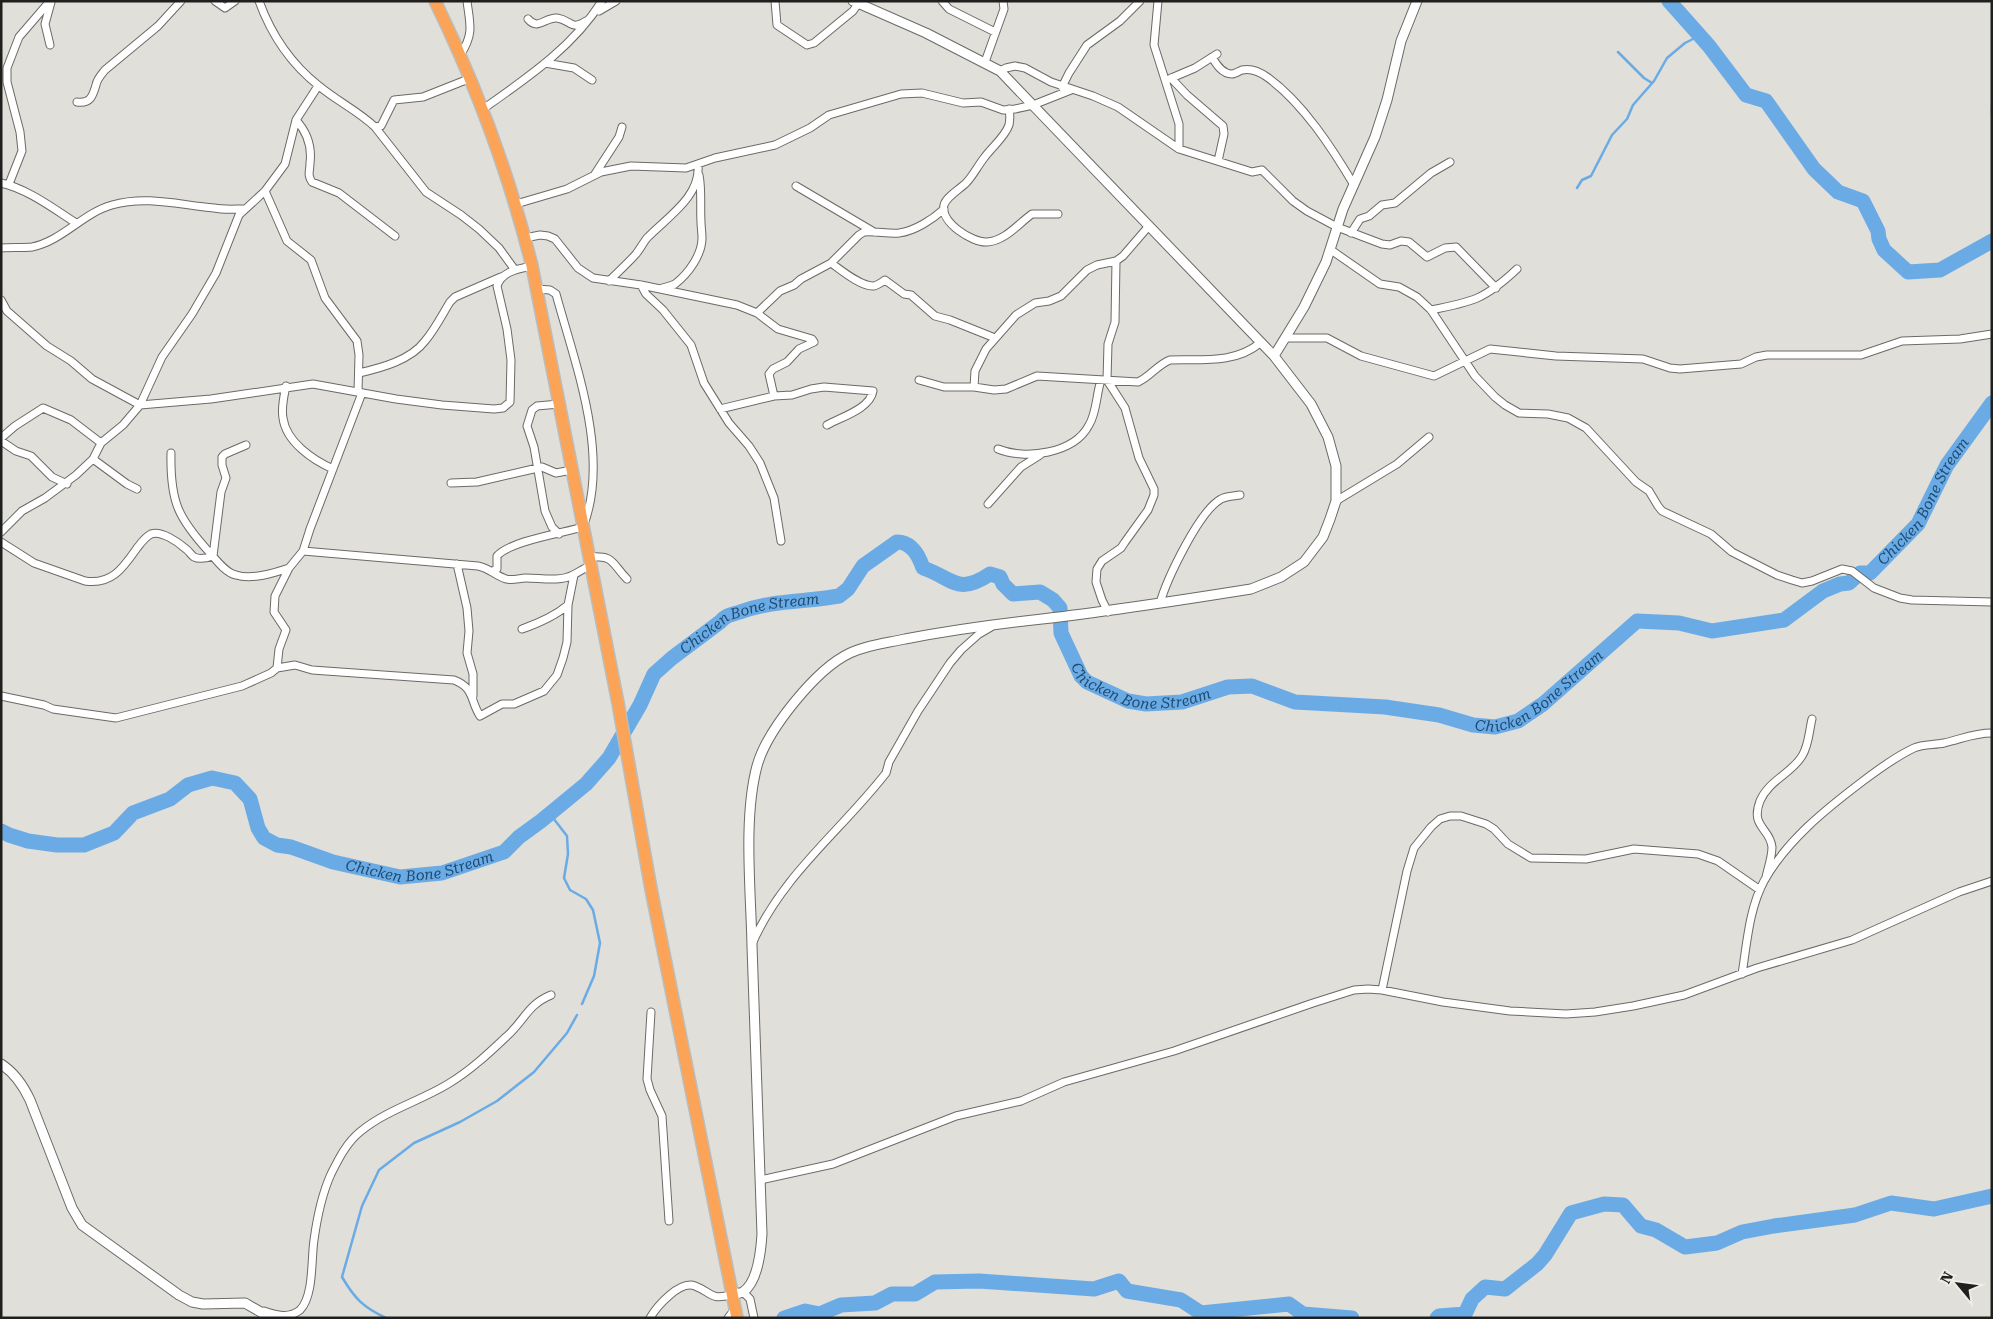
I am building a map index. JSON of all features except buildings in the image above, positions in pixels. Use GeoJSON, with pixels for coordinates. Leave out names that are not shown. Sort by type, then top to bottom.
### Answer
{"type":"FeatureCollection","features":[{"type":"Feature","properties":{"kind":"highway"},"geometry":{"type":"LineString","coordinates":[[435,1],[461,54],[483,109],[516,204],[532,266],[627,750],[651,889],[731,1294],[733,1315]]}},
{"type":"Feature","properties":{"kind":"street"},"geometry":{"type":"LineString","coordinates":[[50,45],[45,24],[51,1]]}},
{"type":"Feature","properties":{"kind":"street"},"geometry":{"type":"LineString","coordinates":[[51,1],[19,37],[7,68],[6,82],[20,132],[22,151],[5,183],[35,198],[76,224]]}},
{"type":"Feature","properties":{"kind":"street"},"geometry":{"type":"LineString","coordinates":[[77,102],[88,101],[93,97],[99,77],[104,70],[158,26],[181,1]]}},
{"type":"Feature","properties":{"kind":"street"},"geometry":{"type":"LineString","coordinates":[[215,1],[225,8],[235,1]]}},
{"type":"Feature","properties":{"kind":"street"},"geometry":{"type":"LineString","coordinates":[[260,1],[274,35],[318,86],[353,109],[375,127],[426,192],[462,215],[479,229],[498,248],[515,270]]}},
{"type":"Feature","properties":{"kind":"street"},"geometry":{"type":"LineString","coordinates":[[461,54],[469,42],[472,30],[467,1]]}},
{"type":"Feature","properties":{"kind":"street"},"geometry":{"type":"LineString","coordinates":[[483,109],[569,44],[593,16],[602,1]]}},
{"type":"Feature","properties":{"kind":"street"},"geometry":{"type":"LineString","coordinates":[[528,19],[534,24],[539,24],[557,18],[574,26],[580,25],[607,4],[615,1]]}},
{"type":"Feature","properties":{"kind":"street"},"geometry":{"type":"LineString","coordinates":[[650,1318],[660,1303],[683,1287],[690,1285],[713,1297],[743,1292],[750,1282],[761,1253],[750,832],[754,780],[757,766],[766,744],[788,711],[827,667],[851,653],[866,648],[918,636],[997,623],[1108,612],[1251,589],[1289,573],[1304,562],[1323,537],[1336,501],[1336,466],[1328,437],[1311,404],[1274,356],[1148,227],[1124,198],[1034,104],[1000,71],[888,15],[855,3],[853,11],[814,43],[807,46],[780,28],[777,21],[775,1]]}},
{"type":"Feature","properties":{"kind":"street"},"geometry":{"type":"LineString","coordinates":[[942,1],[949,9],[995,32]]}},
{"type":"Feature","properties":{"kind":"street"},"geometry":{"type":"LineString","coordinates":[[985,62],[1004,9],[1003,1]]}},
{"type":"Feature","properties":{"kind":"street"},"geometry":{"type":"LineString","coordinates":[[1062,87],[1068,73],[1087,45],[1120,21],[1140,1]]}},
{"type":"Feature","properties":{"kind":"street"},"geometry":{"type":"LineString","coordinates":[[1158,1],[1154,45],[1168,79],[1179,124],[1179,149]]}},
{"type":"Feature","properties":{"kind":"street"},"geometry":{"type":"LineString","coordinates":[[1274,356],[1316,283],[1331,250],[1337,227],[1375,137],[1387,100],[1400,41],[1417,1]]}},
{"type":"Feature","properties":{"kind":"street"},"geometry":{"type":"LineString","coordinates":[[1168,79],[1195,68],[1215,55],[1217,65],[1226,72],[1232,74],[1242,70],[1251,70],[1269,78],[1312,123],[1336,154],[1354,184]]}},
{"type":"Feature","properties":{"kind":"street"},"geometry":{"type":"LineString","coordinates":[[545,64],[574,68],[592,80]]}},
{"type":"Feature","properties":{"kind":"street"},"geometry":{"type":"LineString","coordinates":[[1000,71],[1015,66],[1025,68],[1062,87],[1093,96],[1118,107],[1179,149],[1252,172],[1262,170],[1296,204],[1337,227],[1390,246],[1401,241],[1409,242],[1427,256],[1445,248],[1456,247],[1496,288]]}},
{"type":"Feature","properties":{"kind":"street"},"geometry":{"type":"LineString","coordinates":[[375,127],[381,126],[394,100],[423,97],[471,78]]}},
{"type":"Feature","properties":{"kind":"street"},"geometry":{"type":"LineString","coordinates":[[1168,79],[1223,126],[1224,134],[1218,161]]}},
{"type":"Feature","properties":{"kind":"street"},"geometry":{"type":"LineString","coordinates":[[1,532],[22,511],[67,484],[92,459],[101,443],[124,425],[140,405],[162,357],[216,273],[234,225],[245,209],[265,191],[285,164],[296,120],[318,86]]}},
{"type":"Feature","properties":{"kind":"street"},"geometry":{"type":"LineString","coordinates":[[516,204],[568,189],[595,174],[631,166],[686,168],[698,166],[715,158],[775,145],[810,128],[829,115],[901,94],[922,94],[963,102],[981,102],[1003,110],[1010,110],[1034,104],[1072,90]]}},
{"type":"Feature","properties":{"kind":"street"},"geometry":{"type":"LineString","coordinates":[[757,313],[780,291],[794,285],[801,278],[831,262],[864,232],[896,233],[907,231],[929,220],[944,209],[946,202],[972,176],[1007,130],[1010,122],[1010,110]]}},
{"type":"Feature","properties":{"kind":"street"},"geometry":{"type":"LineString","coordinates":[[296,120],[306,132],[308,138],[311,161],[308,178],[312,182],[339,193],[395,236]]}},
{"type":"Feature","properties":{"kind":"street"},"geometry":{"type":"LineString","coordinates":[[595,174],[619,137],[622,127]]}},
{"type":"Feature","properties":{"kind":"street"},"geometry":{"type":"LineString","coordinates":[[1351,232],[1360,219],[1369,216],[1382,205],[1395,204],[1430,173],[1450,162]]}},
{"type":"Feature","properties":{"kind":"street"},"geometry":{"type":"LineString","coordinates":[[660,289],[674,285],[684,276],[693,264],[699,251],[702,238],[700,221],[702,205],[698,166]]}},
{"type":"Feature","properties":{"kind":"street"},"geometry":{"type":"LineString","coordinates":[[609,282],[632,258],[645,240],[679,209],[694,186],[699,174]]}},
{"type":"Feature","properties":{"kind":"street"},"geometry":{"type":"LineString","coordinates":[[796,186],[874,232]]}},
{"type":"Feature","properties":{"kind":"street"},"geometry":{"type":"LineString","coordinates":[[265,191],[287,241],[311,260],[325,298],[356,341],[359,355],[360,393],[310,529],[304,551],[289,568],[275,596],[274,605],[277,618],[286,630],[279,649],[277,668]]}},
{"type":"Feature","properties":{"kind":"street"},"geometry":{"type":"LineString","coordinates":[[1,248],[32,246],[53,238],[97,211],[112,205],[137,200],[166,201],[215,209],[245,209]]}},
{"type":"Feature","properties":{"kind":"street"},"geometry":{"type":"LineString","coordinates":[[944,209],[956,228],[978,242],[994,241],[1007,234],[1032,214],[1058,214]]}},
{"type":"Feature","properties":{"kind":"street"},"geometry":{"type":"LineString","coordinates":[[974,388],[975,371],[986,349],[1024,308],[1035,303],[1056,299],[1087,270],[1097,265],[1116,261],[1123,256],[1148,227]]}},
{"type":"Feature","properties":{"kind":"street"},"geometry":{"type":"LineString","coordinates":[[525,238],[540,235],[555,239],[578,268],[593,278],[609,282],[641,285],[737,304],[757,313],[778,329],[814,340],[814,342],[799,349],[783,365],[773,369],[769,374],[774,396]]}},
{"type":"Feature","properties":{"kind":"street"},"geometry":{"type":"LineString","coordinates":[[1331,250],[1380,284],[1408,291],[1417,297],[1431,310],[1475,376],[1495,397],[1519,413],[1548,414],[1568,418],[1586,428],[1636,482],[1650,491],[1662,511],[1711,534],[1732,552],[1777,575],[1802,583],[1821,578],[1842,569],[1854,572],[1869,585],[1900,598],[1992,602]]}},
{"type":"Feature","properties":{"kind":"street"},"geometry":{"type":"LineString","coordinates":[[998,449],[1019,455],[1047,451],[1062,447],[1075,440],[1088,428],[1094,413],[1095,400],[1104,380],[1108,344],[1115,322],[1116,261]]}},
{"type":"Feature","properties":{"kind":"street"},"geometry":{"type":"LineString","coordinates":[[831,262],[848,276],[868,286],[875,286],[885,280],[904,294],[911,295],[935,316],[995,338]]}},
{"type":"Feature","properties":{"kind":"street"},"geometry":{"type":"LineString","coordinates":[[359,373],[384,367],[412,353],[425,342],[455,297],[515,270],[532,266]]}},
{"type":"Feature","properties":{"kind":"street"},"geometry":{"type":"LineString","coordinates":[[1431,310],[1470,302],[1480,298],[1496,288],[1517,269]]}},
{"type":"Feature","properties":{"kind":"street"},"geometry":{"type":"LineString","coordinates":[[1,300],[7,311],[47,346],[71,361],[92,379],[140,405],[211,399],[286,386],[323,384],[360,393],[442,405],[494,409],[507,406],[511,397],[511,360],[507,329],[496,291],[496,286],[501,277]]}},
{"type":"Feature","properties":{"kind":"street"},"geometry":{"type":"LineString","coordinates":[[641,285],[646,294],[691,345],[704,383],[738,436],[749,446],[767,478],[774,498],[781,541]]}},
{"type":"Feature","properties":{"kind":"street"},"geometry":{"type":"LineString","coordinates":[[493,571],[498,566],[497,556],[505,549],[530,540],[583,527],[590,509],[592,430],[585,397],[556,294],[550,290],[537,289]]}},
{"type":"Feature","properties":{"kind":"street"},"geometry":{"type":"LineString","coordinates":[[1286,338],[1327,338],[1334,340],[1361,356],[1434,376],[1490,349],[1556,356],[1643,359],[1670,368],[1680,369],[1741,364],[1756,357],[1767,355],[1861,355],[1902,341],[1960,338],[1992,334]]}},
{"type":"Feature","properties":{"kind":"street"},"geometry":{"type":"LineString","coordinates":[[919,380],[944,388],[1002,390],[1037,376],[1138,382],[1145,379],[1161,364],[1170,360],[1229,358],[1247,352],[1260,343]]}},
{"type":"Feature","properties":{"kind":"street"},"geometry":{"type":"LineString","coordinates":[[1104,380],[1125,408],[1139,458],[1154,489],[1154,495],[1148,510],[1121,548],[1102,561],[1097,569],[1096,582],[1108,612]]}},
{"type":"Feature","properties":{"kind":"street"},"geometry":{"type":"LineString","coordinates":[[286,386],[282,410],[287,431],[308,454],[333,470]]}},
{"type":"Feature","properties":{"kind":"street"},"geometry":{"type":"LineString","coordinates":[[720,409],[774,396],[792,395],[824,387],[873,391],[870,398],[859,408],[827,425]]}},
{"type":"Feature","properties":{"kind":"street"},"geometry":{"type":"LineString","coordinates":[[559,404],[538,406],[532,410],[529,414],[527,426],[534,447],[548,519],[559,534]]}},
{"type":"Feature","properties":{"kind":"street"},"geometry":{"type":"LineString","coordinates":[[67,484],[52,477],[31,456],[16,451],[1,440],[15,426],[43,408],[71,420],[101,443]]}},
{"type":"Feature","properties":{"kind":"street"},"geometry":{"type":"LineString","coordinates":[[1336,501],[1397,464],[1429,437]]}},
{"type":"Feature","properties":{"kind":"street"},"geometry":{"type":"LineString","coordinates":[[213,556],[221,492],[226,478],[222,457],[246,445]]}},
{"type":"Feature","properties":{"kind":"street"},"geometry":{"type":"LineString","coordinates":[[988,504],[1021,467],[1047,451]]}},
{"type":"Feature","properties":{"kind":"street"},"geometry":{"type":"LineString","coordinates":[[171,454],[172,484],[178,509],[183,520],[225,568],[236,575],[245,576],[269,574],[289,568]]}},
{"type":"Feature","properties":{"kind":"street"},"geometry":{"type":"LineString","coordinates":[[92,459],[137,489]]}},
{"type":"Feature","properties":{"kind":"street"},"geometry":{"type":"LineString","coordinates":[[451,483],[477,482],[544,467],[556,473],[572,470]]}},
{"type":"Feature","properties":{"kind":"street"},"geometry":{"type":"LineString","coordinates":[[1160,603],[1169,575],[1192,534],[1214,504],[1222,498],[1240,495]]}},
{"type":"Feature","properties":{"kind":"street"},"geometry":{"type":"LineString","coordinates":[[1,542],[34,563],[85,581],[94,582],[112,577],[121,569],[142,541],[148,535],[154,533],[160,533],[195,557],[204,559],[213,556]]}},
{"type":"Feature","properties":{"kind":"street"},"geometry":{"type":"LineString","coordinates":[[304,551],[478,566],[511,580],[526,578],[556,579],[574,575],[590,561],[602,556],[610,558],[627,579]]}},
{"type":"Feature","properties":{"kind":"street"},"geometry":{"type":"LineString","coordinates":[[457,564],[467,608],[469,631],[467,654],[473,674],[473,696],[476,710],[480,716],[502,704],[514,704],[544,691],[557,675],[564,658],[567,642],[568,605],[574,575]]}},
{"type":"Feature","properties":{"kind":"street"},"geometry":{"type":"LineString","coordinates":[[522,629],[543,621],[560,612],[568,605]]}},
{"type":"Feature","properties":{"kind":"street"},"geometry":{"type":"LineString","coordinates":[[752,945],[775,900],[886,773],[889,762],[918,712],[956,656],[979,634],[997,623]]}},
{"type":"Feature","properties":{"kind":"street"},"geometry":{"type":"LineString","coordinates":[[1,696],[44,705],[53,709],[116,718],[242,686],[271,673],[277,668],[295,665],[312,670],[454,680],[465,686],[473,696]]}},
{"type":"Feature","properties":{"kind":"street"},"geometry":{"type":"LineString","coordinates":[[1765,880],[1772,846],[1758,818],[1760,802],[1769,786],[1802,756],[1806,747],[1812,719]]}},
{"type":"Feature","properties":{"kind":"street"},"geometry":{"type":"LineString","coordinates":[[1742,974],[1750,924],[1760,890],[1765,880],[1786,850],[1826,810],[1895,757],[1916,746],[1945,742],[1976,733],[1992,733]]}},
{"type":"Feature","properties":{"kind":"street"},"geometry":{"type":"LineString","coordinates":[[1382,990],[1414,848],[1431,826],[1440,819],[1450,816],[1461,816],[1486,824],[1494,829],[1508,844],[1531,858],[1586,859],[1634,850],[1698,854],[1718,861],[1760,890]]}},
{"type":"Feature","properties":{"kind":"street"},"geometry":{"type":"LineString","coordinates":[[760,1180],[834,1164],[956,1116],[1021,1101],[1064,1082],[1174,1051],[1354,990],[1382,990],[1488,1009],[1566,1014],[1595,1012],[1684,996],[1742,974],[1852,940],[1959,892],[1992,881]]}},
{"type":"Feature","properties":{"kind":"street"},"geometry":{"type":"LineString","coordinates":[[2,1065],[14,1073],[30,1100],[72,1208],[82,1225],[179,1295],[192,1302],[203,1304],[245,1303],[278,1316],[293,1314],[298,1311],[307,1298],[320,1208],[329,1178],[340,1156],[352,1140],[386,1115],[462,1075],[510,1034],[538,1001],[551,995]]}},
{"type":"Feature","properties":{"kind":"street"},"geometry":{"type":"LineString","coordinates":[[651,1012],[647,1079],[662,1116],[669,1221]]}},
{"type":"Feature","properties":{"kind":"street"},"geometry":{"type":"LineString","coordinates":[[743,1292],[750,1299],[754,1318]]}},
{"type":"Feature","properties":{"kind":"street"},"geometry":{"type":"LineString","coordinates":[[261,1310],[271,1318]]}},
{"type":"Feature","properties":{"kind":"waterway"},"geometry":{"type":"LineString","coordinates":[[1669,1],[1709,46],[1746,95],[1766,101],[1814,169],[1838,192],[1863,201],[1878,231],[1884,250],[1908,272],[1940,270],[1992,241]]}},
{"type":"Feature","properties":{"kind":"waterway"},"geometry":{"type":"LineString","coordinates":[[1577,188],[1582,180],[1591,176],[1612,135],[1627,119],[1633,105],[1654,81],[1667,58],[1685,43],[1699,36]]}},
{"type":"Feature","properties":{"kind":"waterway"},"geometry":{"type":"LineString","coordinates":[[1618,52],[1644,78],[1652,83]]}},
{"type":"Feature","properties":{"kind":"waterway"},"geometry":{"type":"LineString","coordinates":[[1992,106],[1992,115]]}},
{"type":"Feature","properties":{"kind":"waterway","name":"Chicken Bone Stream"},"geometry":{"type":"LineString","coordinates":[[1,831],[28,841],[57,845],[84,845],[114,833],[133,813],[170,799],[188,785],[212,778],[235,783],[250,799],[258,828],[264,838],[277,845],[291,847],[333,862],[400,877],[442,873],[504,852],[519,837],[586,784],[609,758],[640,705],[654,674],[725,617],[764,605],[839,596],[848,589],[863,566],[897,542],[911,547],[917,554],[923,568],[955,583],[970,584],[990,574],[1000,577],[1003,584],[1013,594],[1040,592],[1053,600],[1060,608],[1061,633],[1081,676],[1087,682],[1128,701],[1146,704],[1182,702],[1228,687],[1252,686],[1295,702],[1385,707],[1439,715],[1473,725],[1495,727],[1518,721],[1543,704],[1637,621],[1679,623],[1712,631],[1784,620],[1823,591],[1840,584],[1849,583],[1860,573],[1870,573],[1918,524],[1947,465],[1992,403]]}},
{"type":"Feature","properties":{"kind":"waterway"},"geometry":{"type":"LineString","coordinates":[[550,814],[567,836],[568,854],[564,878],[570,890],[586,899],[593,910],[600,943],[594,976],[582,1004]]}},
{"type":"Feature","properties":{"kind":"waterway"},"geometry":{"type":"LineString","coordinates":[[386,1318],[360,1302],[342,1277],[362,1206],[379,1170],[414,1143],[460,1122],[497,1101],[534,1072],[567,1033],[577,1015]]}},
{"type":"Feature","properties":{"kind":"waterway"},"geometry":{"type":"LineString","coordinates":[[1437,1318],[1439,1316],[1465,1314],[1472,1299],[1485,1287],[1505,1289],[1537,1264],[1545,1255],[1571,1213],[1604,1204],[1623,1205],[1641,1226],[1656,1230],[1685,1247],[1717,1243],[1742,1232],[1855,1215],[1891,1203],[1934,1209],[1992,1196]]}},
{"type":"Feature","properties":{"kind":"waterway"},"geometry":{"type":"LineString","coordinates":[[784,1318],[805,1311],[820,1314],[841,1305],[875,1303],[892,1294],[915,1294],[935,1282],[979,1281],[1094,1289],[1119,1281],[1127,1291],[1181,1300],[1201,1313],[1289,1304],[1303,1314],[1352,1318]]}}]}
